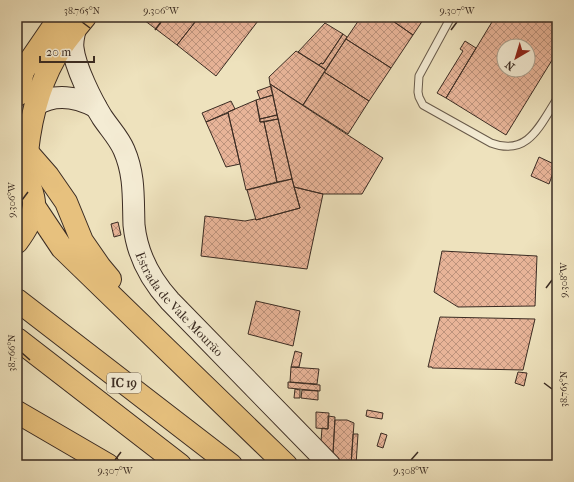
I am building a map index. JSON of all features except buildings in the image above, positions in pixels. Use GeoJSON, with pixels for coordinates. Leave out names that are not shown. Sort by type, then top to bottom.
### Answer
{"type":"FeatureCollection","features":[{"type":"Feature","properties":{"kind":"main road"},"geometry":{"type":"LineString","coordinates":[[73,21],[20,74],[32,120],[24,166],[33,196],[34,206],[62,248],[286,465]]}},
{"type":"Feature","properties":{"kind":"main road"},"geometry":{"type":"LineString","coordinates":[[26,100],[44,80],[51,64],[63,45],[73,21]]}},
{"type":"Feature","properties":{"kind":"main road"},"geometry":{"type":"LineString","coordinates":[[24,166],[48,176],[66,202],[82,241],[100,267],[200,383]]}},
{"type":"Feature","properties":{"kind":"main road"},"geometry":{"type":"LineString","coordinates":[[21,236],[34,206]]}},
{"type":"Feature","properties":{"kind":"main road","name":"IC 19"},"geometry":{"type":"LineString","coordinates":[[17,300],[231,465]]}},
{"type":"Feature","properties":{"kind":"main road","name":"IC 19"},"geometry":{"type":"LineString","coordinates":[[17,339],[180,465]]}},
{"type":"Feature","properties":{"kind":"main road"},"geometry":{"type":"LineString","coordinates":[[17,412],[108,465]]}},
{"type":"Feature","properties":{"kind":"street","name":"Estrada de Vale Mourão"},"geometry":{"type":"LineString","coordinates":[[73,21],[74,56],[96,107],[119,139],[130,165],[134,192],[134,227],[140,255],[147,271],[156,285],[170,301],[330,465]]}},
{"type":"Feature","properties":{"kind":"street"},"geometry":{"type":"LineString","coordinates":[[26,100],[61,97],[86,102],[96,107]]}},
{"type":"Feature","properties":{"kind":"lane"},"geometry":{"type":"LineString","coordinates":[[451,17],[419,76],[418,92],[423,105],[491,143],[502,147],[512,147],[523,144],[532,137],[557,99]]}}]}
